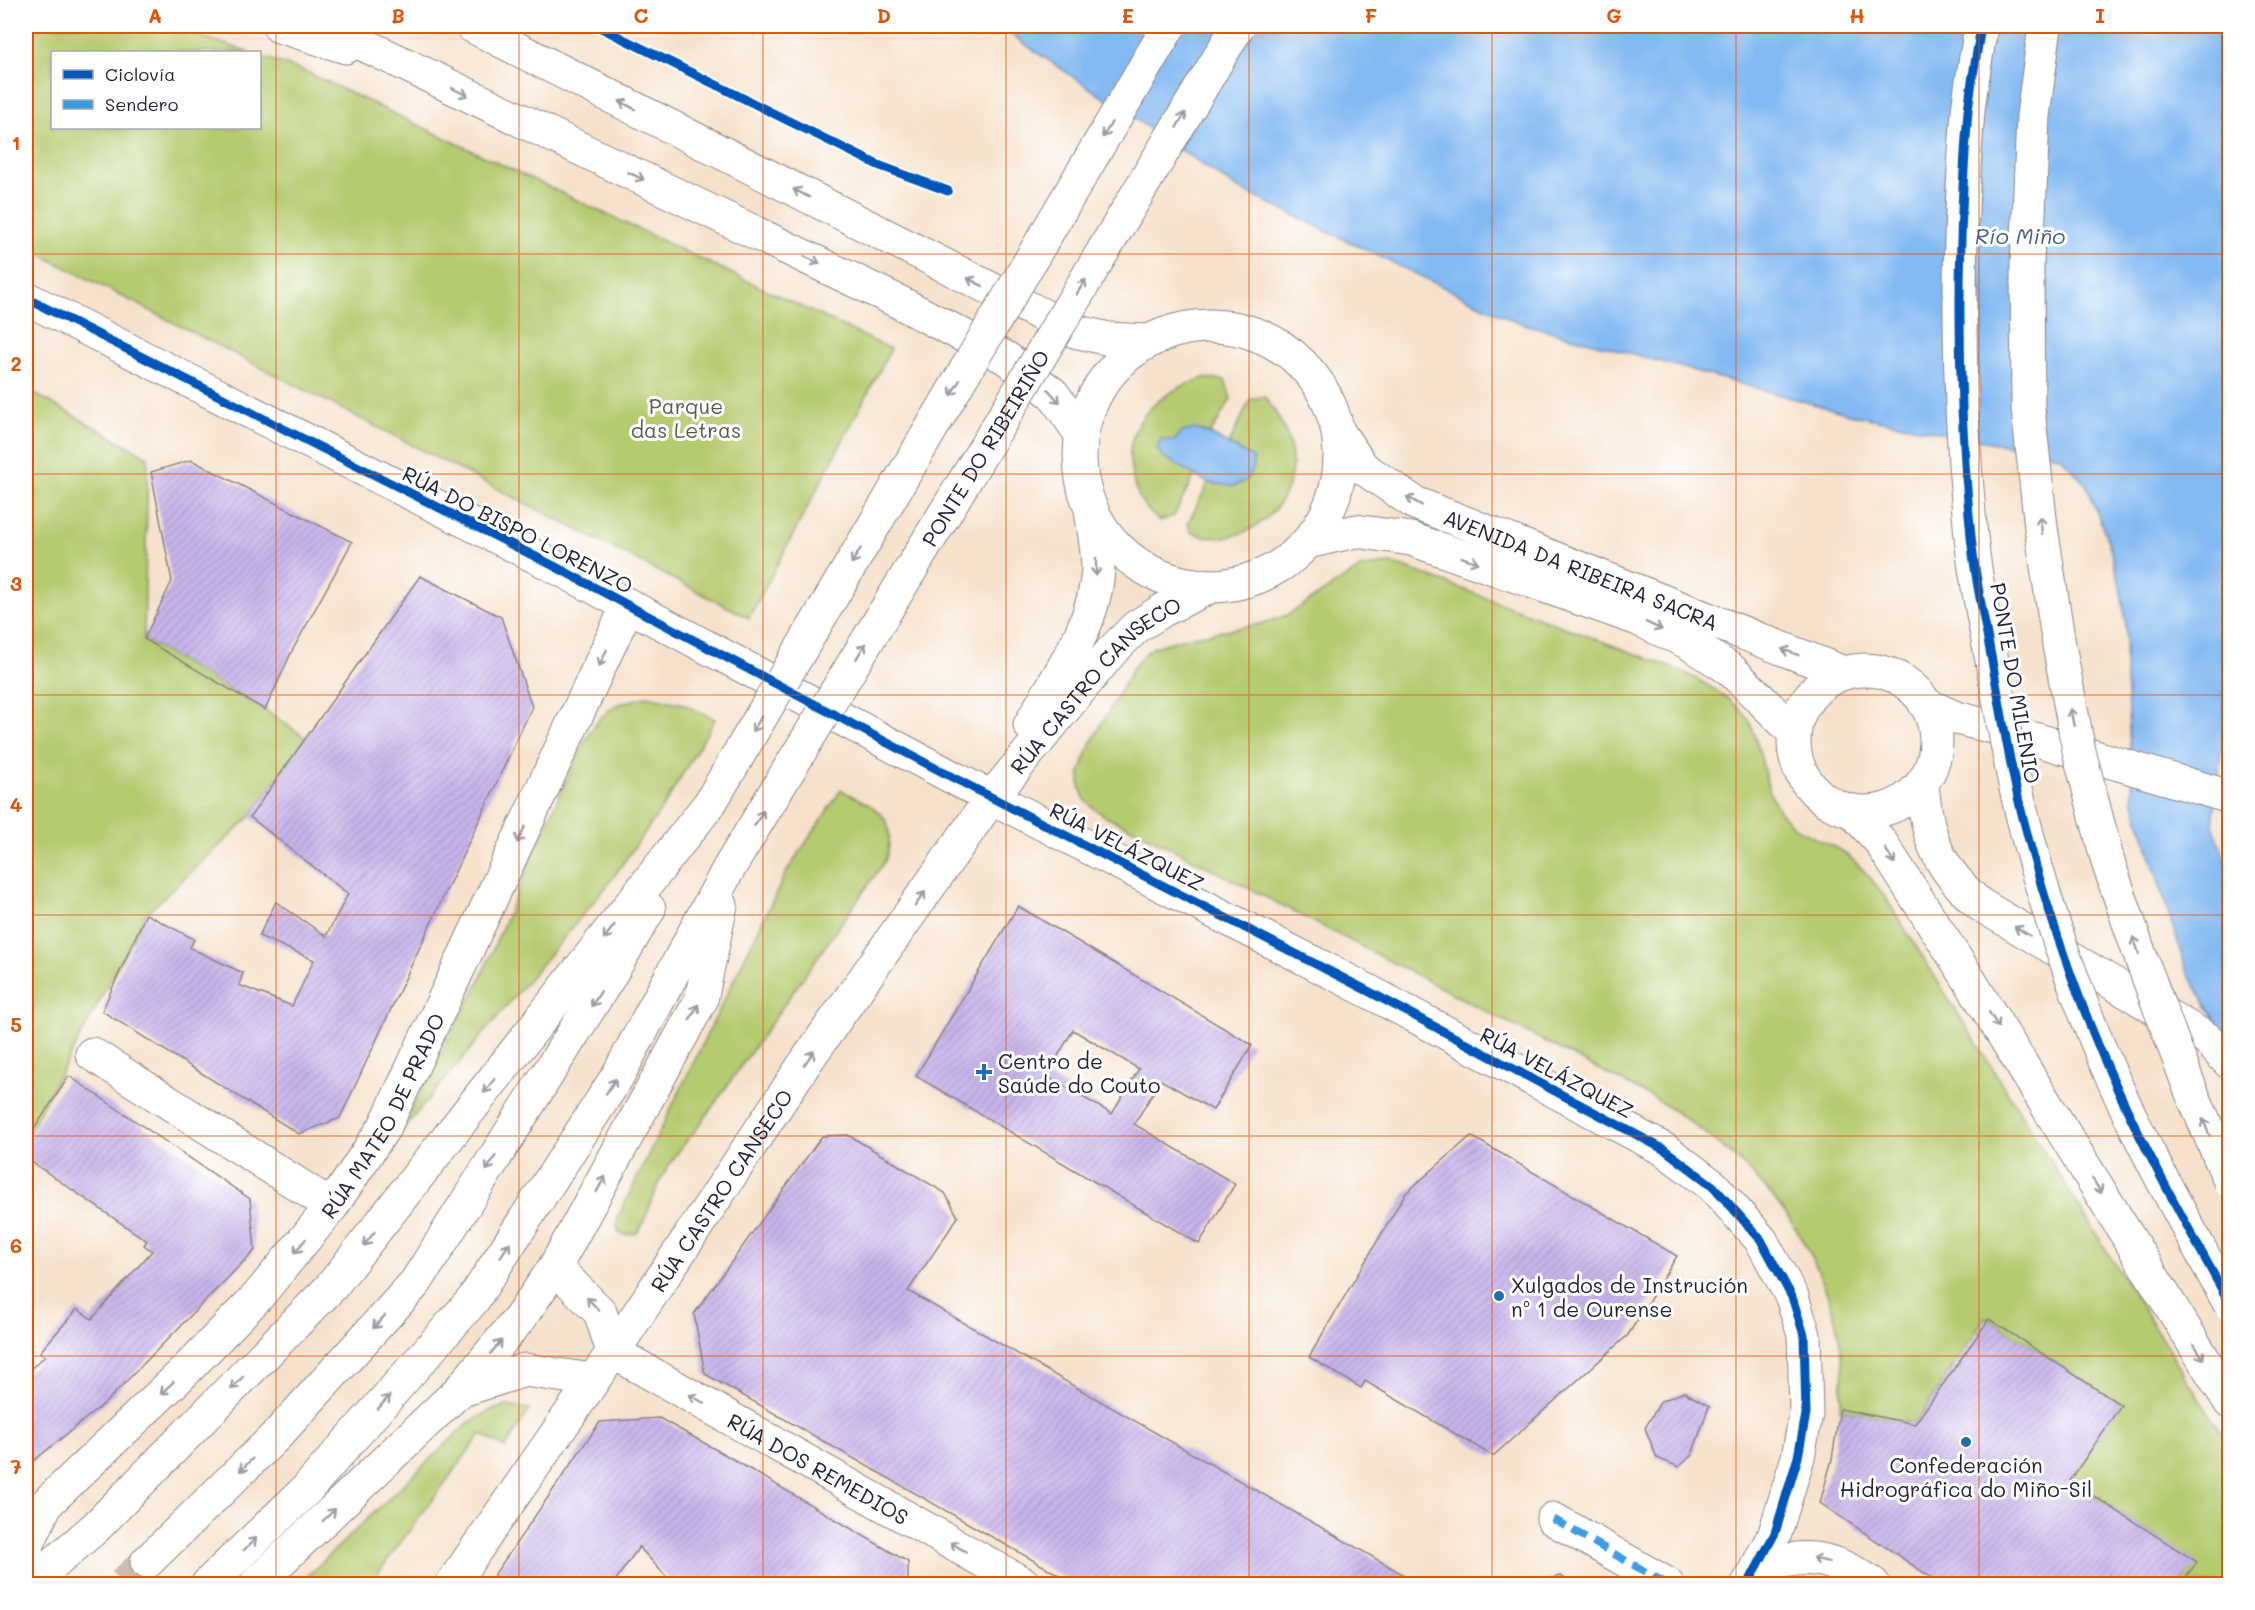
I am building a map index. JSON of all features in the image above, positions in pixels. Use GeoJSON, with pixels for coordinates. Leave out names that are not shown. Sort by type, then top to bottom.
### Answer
{"type":"FeatureCollection","features":[{"type":"Feature","properties":{"kind":"main road"},"geometry":{"type":"LineString","coordinates":[[279,26],[407,66]]}},
{"type":"Feature","properties":{"kind":"main road"},"geometry":{"type":"LineString","coordinates":[[325,26],[897,302],[1006,358],[1053,394],[1081,434]]}},
{"type":"Feature","properties":{"kind":"main road"},"geometry":{"type":"LineString","coordinates":[[472,26],[1074,331],[1109,339],[1147,341]]}},
{"type":"Feature","properties":{"kind":"main road"},"geometry":{"type":"LineString","coordinates":[[147,1562],[278,1434],[416,1282],[609,977],[1169,26]]}},
{"type":"Feature","properties":{"kind":"main road","name":"PONTE DO RIBEIRIÑO"},"geometry":{"type":"LineString","coordinates":[[208,1584],[306,1491],[473,1300],[617,1077],[729,868],[1238,26]]}},
{"type":"Feature","properties":{"kind":"main road","name":"PONTE DO MILENIO"},"geometry":{"type":"LineString","coordinates":[[1981,26],[1969,109],[1964,192],[1961,264],[1962,409],[1970,528],[2012,766],[2040,880],[2092,1031],[2130,1116],[2229,1304]]}},
{"type":"Feature","properties":{"kind":"main road"},"geometry":{"type":"LineString","coordinates":[[2045,26],[2033,116],[2027,264],[2028,409],[2041,527],[2059,645],[2079,751],[2108,862],[2191,1092],[2229,1180]]}},
{"type":"Feature","properties":{"kind":"main road","name":"RÚA DO BISPO LORENZO"},"geometry":{"type":"LineString","coordinates":[[26,298],[628,605],[992,797]]}},
{"type":"Feature","properties":{"kind":"main road"},"geometry":{"type":"LineString","coordinates":[[1227,326],[1266,338],[1300,361],[1326,394],[1339,433],[1340,470],[1332,503],[1312,541],[1290,560],[1253,579],[1211,586],[1174,581],[1140,565],[1111,541],[1091,509],[1080,473],[1081,434],[1093,397],[1116,365],[1147,341],[1186,327],[1227,326]]}},
{"type":"Feature","properties":{"kind":"main road","name":"AVENIDA DA RIBEIRA SACRA"},"geometry":{"type":"LineString","coordinates":[[1339,433],[1363,468],[1415,503],[1844,673]]}},
{"type":"Feature","properties":{"kind":"main road","name":"RÚA CASTRO CANSECO"},"geometry":{"type":"LineString","coordinates":[[992,797],[1033,719],[1066,664],[1089,613],[1098,567],[1091,509]]}},
{"type":"Feature","properties":{"kind":"main road","name":"AVENIDA DA RIBEIRA SACRA"},"geometry":{"type":"LineString","coordinates":[[1312,541],[1356,531],[1411,539],[1638,619],[1689,643],[1730,669],[1794,732]]}},
{"type":"Feature","properties":{"kind":"main road","name":"RÚA CASTRO CANSECO"},"geometry":{"type":"LineString","coordinates":[[452,1584],[613,1352],[806,1063],[992,797],[1111,652],[1136,627],[1211,586]]}},
{"type":"Feature","properties":{"kind":"main road","name":"RÚA MATEO DE PRADO"},"geometry":{"type":"LineString","coordinates":[[26,1548],[46,1504],[183,1373],[258,1296],[332,1206],[385,1126],[628,605]]}},
{"type":"Feature","properties":{"kind":"main road"},"geometry":{"type":"LineString","coordinates":[[1997,728],[1978,731],[1961,739],[1927,774],[1909,798],[1892,807],[1872,812],[1852,811],[1832,804],[1814,791],[1801,774],[1794,754],[1794,732],[1798,716],[1805,702],[1829,679],[1844,673],[1862,670],[1881,672],[1898,678],[1913,689],[1925,704],[1934,723],[1936,744],[1927,774],[1925,818],[1929,836],[1952,877],[1979,904],[2207,1039],[2229,1063]]}},
{"type":"Feature","properties":{"kind":"main road"},"geometry":{"type":"LineString","coordinates":[[1925,704],[1956,718],[2125,765],[2229,797]]}},
{"type":"Feature","properties":{"kind":"main road","name":"RÚA VELÁZQUEZ"},"geometry":{"type":"LineString","coordinates":[[992,797],[1368,991],[1654,1145],[1713,1186],[1761,1240],[1792,1297],[1804,1335],[1806,1414],[1798,1457],[1775,1533],[1753,1577]]}},
{"type":"Feature","properties":{"kind":"main road"},"geometry":{"type":"LineString","coordinates":[[30,1584],[96,1527],[331,1287],[710,803]]}},
{"type":"Feature","properties":{"kind":"main road"},"geometry":{"type":"LineString","coordinates":[[1852,811],[1880,841],[1964,971],[2229,1402]]}},
{"type":"Feature","properties":{"kind":"main road"},"geometry":{"type":"LineString","coordinates":[[256,1584],[459,1391],[520,1317],[555,1267],[701,1000],[729,868]]}},
{"type":"Feature","properties":{"kind":"main road"},"geometry":{"type":"LineString","coordinates":[[92,1054],[332,1206]]}},
{"type":"Feature","properties":{"kind":"main road"},"geometry":{"type":"LineString","coordinates":[[555,1267],[600,1312],[613,1352]]}},
{"type":"Feature","properties":{"kind":"main road","name":"RÚA DOS REMEDIOS"},"geometry":{"type":"LineString","coordinates":[[613,1352],[1010,1582]]}},
{"type":"Feature","properties":{"kind":"main road"},"geometry":{"type":"LineString","coordinates":[[459,1391],[525,1370],[592,1380]]}},
{"type":"Feature","properties":{"kind":"main road"},"geometry":{"type":"LineString","coordinates":[[1553,1519],[1667,1584]]}},
{"type":"Feature","properties":{"kind":"main road"},"geometry":{"type":"LineString","coordinates":[[1753,1577],[1786,1560],[1811,1557],[1850,1571],[1873,1584]]}},
{"type":"Feature","properties":{"kind":"green space","name":"Parque das Letras"},"geometry":{"type":"Polygon","coordinates":[[[26,26],[170,26],[246,51],[51,51],[51,129],[261,129],[261,56],[304,71],[891,349],[749,618],[26,247],[26,26]]]}},
{"type":"Feature","properties":{"kind":"green space"},"geometry":{"type":"Polygon","coordinates":[[[1204,378],[1225,380],[1231,399],[1210,434],[1195,429],[1162,456],[1195,474],[1174,516],[1159,521],[1143,504],[1135,485],[1130,452],[1133,436],[1149,410],[1160,400],[1204,378]]]}},
{"type":"Feature","properties":{"kind":"green space"},"geometry":{"type":"Polygon","coordinates":[[[26,389],[148,457],[144,639],[265,710],[306,738],[250,817],[146,914],[26,1138],[26,389]]]}},
{"type":"Feature","properties":{"kind":"green space"},"geometry":{"type":"Polygon","coordinates":[[[1264,396],[1284,427],[1290,444],[1292,463],[1290,481],[1283,498],[1259,524],[1243,533],[1226,537],[1209,537],[1191,532],[1188,524],[1208,483],[1240,484],[1249,476],[1253,458],[1229,444],[1250,400],[1264,396]]]}},
{"type":"Feature","properties":{"kind":"green space"},"geometry":{"type":"Polygon","coordinates":[[[1391,564],[1681,671],[1720,693],[1745,715],[1755,735],[1767,784],[1777,807],[1796,828],[1851,858],[1885,897],[2229,1446],[2229,1584],[2181,1584],[2196,1562],[2070,1481],[2120,1405],[1986,1317],[1915,1424],[1840,1409],[1842,1354],[1833,1312],[1818,1271],[1798,1232],[1773,1197],[1718,1143],[1654,1098],[1140,832],[1108,818],[1084,798],[1080,787],[1080,772],[1091,743],[1133,668],[1144,654],[1154,647],[1189,637],[1260,624],[1288,615],[1362,567],[1391,564]]]}},
{"type":"Feature","properties":{"kind":"green space"},"geometry":{"type":"Polygon","coordinates":[[[648,696],[683,704],[715,719],[665,804],[607,886],[395,1139],[478,984],[554,807],[589,733],[601,717],[616,705],[648,696]]]}},
{"type":"Feature","properties":{"kind":"green space"},"geometry":{"type":"Polygon","coordinates":[[[841,790],[865,802],[882,815],[890,833],[885,861],[699,1126],[671,1161],[637,1233],[626,1235],[619,1233],[618,1217],[787,871],[841,790]]]}},
{"type":"Feature","properties":{"kind":"green space"},"geometry":{"type":"Polygon","coordinates":[[[507,1406],[530,1409],[505,1448],[481,1434],[370,1584],[299,1584],[468,1423],[491,1410],[507,1406]]]}},
{"type":"Feature","properties":{"kind":"water","name":"Río Miño"},"geometry":{"type":"Polygon","coordinates":[[[998,26],[2229,26],[2230,673],[2213,824],[2229,871],[2229,1038],[2218,1025],[2187,972],[2133,800],[2125,660],[2126,621],[2119,581],[2109,544],[2087,486],[2060,456],[1853,415],[1514,321],[1237,188],[998,26]]]}},
{"type":"Feature","properties":{"kind":"water"},"geometry":{"type":"Polygon","coordinates":[[[1195,429],[1210,434],[1253,458],[1253,469],[1246,481],[1233,486],[1208,483],[1162,456],[1157,448],[1161,439],[1174,441],[1182,432],[1195,429]]]}},
{"type":"Feature","properties":{"kind":"building"},"geometry":{"type":"Polygon","coordinates":[[[191,460],[352,542],[291,653],[265,710],[144,639],[172,581],[151,472],[191,460]]]}},
{"type":"Feature","properties":{"kind":"building"},"geometry":{"type":"Polygon","coordinates":[[[420,576],[501,617],[532,707],[340,1118],[299,1134],[102,1011],[146,914],[194,939],[190,948],[243,973],[239,985],[292,1006],[314,960],[259,936],[276,902],[326,936],[348,894],[250,817],[420,576]]]}},
{"type":"Feature","properties":{"kind":"building","name":"Centro de Saúde do Couto"},"geometry":{"type":"Polygon","coordinates":[[[1018,906],[1252,1045],[1213,1110],[1161,1080],[1134,1124],[1235,1184],[1199,1244],[916,1076],[1018,906]],[[1073,1030],[1046,1076],[1112,1114],[1139,1069],[1073,1030]]]}},
{"type":"Feature","properties":{"kind":"building"},"geometry":{"type":"Polygon","coordinates":[[[69,1076],[250,1199],[255,1250],[106,1402],[26,1467],[26,1373],[45,1356],[40,1352],[77,1309],[92,1319],[152,1251],[144,1245],[147,1241],[26,1158],[26,1141],[69,1076]]]}},
{"type":"Feature","properties":{"kind":"building"},"geometry":{"type":"Polygon","coordinates":[[[848,1135],[945,1193],[958,1217],[908,1291],[1420,1584],[1075,1584],[705,1374],[694,1314],[822,1136],[848,1135]]]}},
{"type":"Feature","properties":{"kind":"building","name":"Xulgados de Instrución nº 1 de Ourense"},"geometry":{"type":"Polygon","coordinates":[[[1471,1136],[1677,1256],[1628,1335],[1493,1456],[1365,1381],[1361,1388],[1309,1357],[1405,1194],[1471,1136]]]}},
{"type":"Feature","properties":{"kind":"building","name":"Confederación Hidrográfica do Miño-Sil"},"geometry":{"type":"Polygon","coordinates":[[[1989,1319],[2121,1405],[2070,1481],[2197,1562],[2181,1584],[1941,1584],[1820,1503],[1832,1459],[1840,1409],[1915,1424],[1989,1319]]]}},
{"type":"Feature","properties":{"kind":"building"},"geometry":{"type":"Polygon","coordinates":[[[1684,1392],[1709,1406],[1692,1455],[1679,1467],[1657,1458],[1645,1428],[1661,1401],[1684,1392]]]}},
{"type":"Feature","properties":{"kind":"building"},"geometry":{"type":"Polygon","coordinates":[[[659,1418],[908,1562],[908,1584],[673,1584],[639,1547],[613,1584],[488,1584],[600,1422],[659,1418]]]}},
{"type":"Feature","properties":{"kind":"building"},"geometry":{"type":"Polygon","coordinates":[[[1560,1576],[1576,1584],[1531,1584],[1560,1576]]]}},
{"type":"Feature","properties":{"kind":"tunnel"},"geometry":{"type":"LineString","coordinates":[[123,1584],[147,1562]]}},
{"type":"Feature","properties":{"kind":"marked path"},"geometry":{"type":"LineString","coordinates":[[1553,1519],[1667,1584]]}},
{"type":"Feature","properties":{"kind":"cycle path"},"geometry":{"type":"LineString","coordinates":[[597,26],[878,165],[948,191]]}},
{"type":"Feature","properties":{"kind":"cycle path"},"geometry":{"type":"LineString","coordinates":[[1981,26],[1968,111],[1964,163],[1960,266],[1963,422],[1974,565],[2011,765],[2045,896],[2062,950],[2092,1030],[2139,1135],[2230,1304]]}},
{"type":"Feature","properties":{"kind":"cycle path"},"geometry":{"type":"LineString","coordinates":[[26,298],[554,566],[950,776],[1368,991],[1665,1150],[1713,1186],[1761,1240],[1792,1297],[1804,1335],[1806,1414],[1798,1457],[1775,1533],[1748,1584]]}},
{"type":"Feature","properties":{"kind":"place","name":"Centro de Saúde do Couto"},"geometry":{"type":"Point","coordinates":[984,1072]}},
{"type":"Feature","properties":{"kind":"place","name":"Xulgados de Instrución nº 1 de Ourense"},"geometry":{"type":"Point","coordinates":[1499,1296]}},
{"type":"Feature","properties":{"kind":"place","name":"Confederación Hidrográfica do Miño-Sil"},"geometry":{"type":"Point","coordinates":[1966,1442]}}]}
